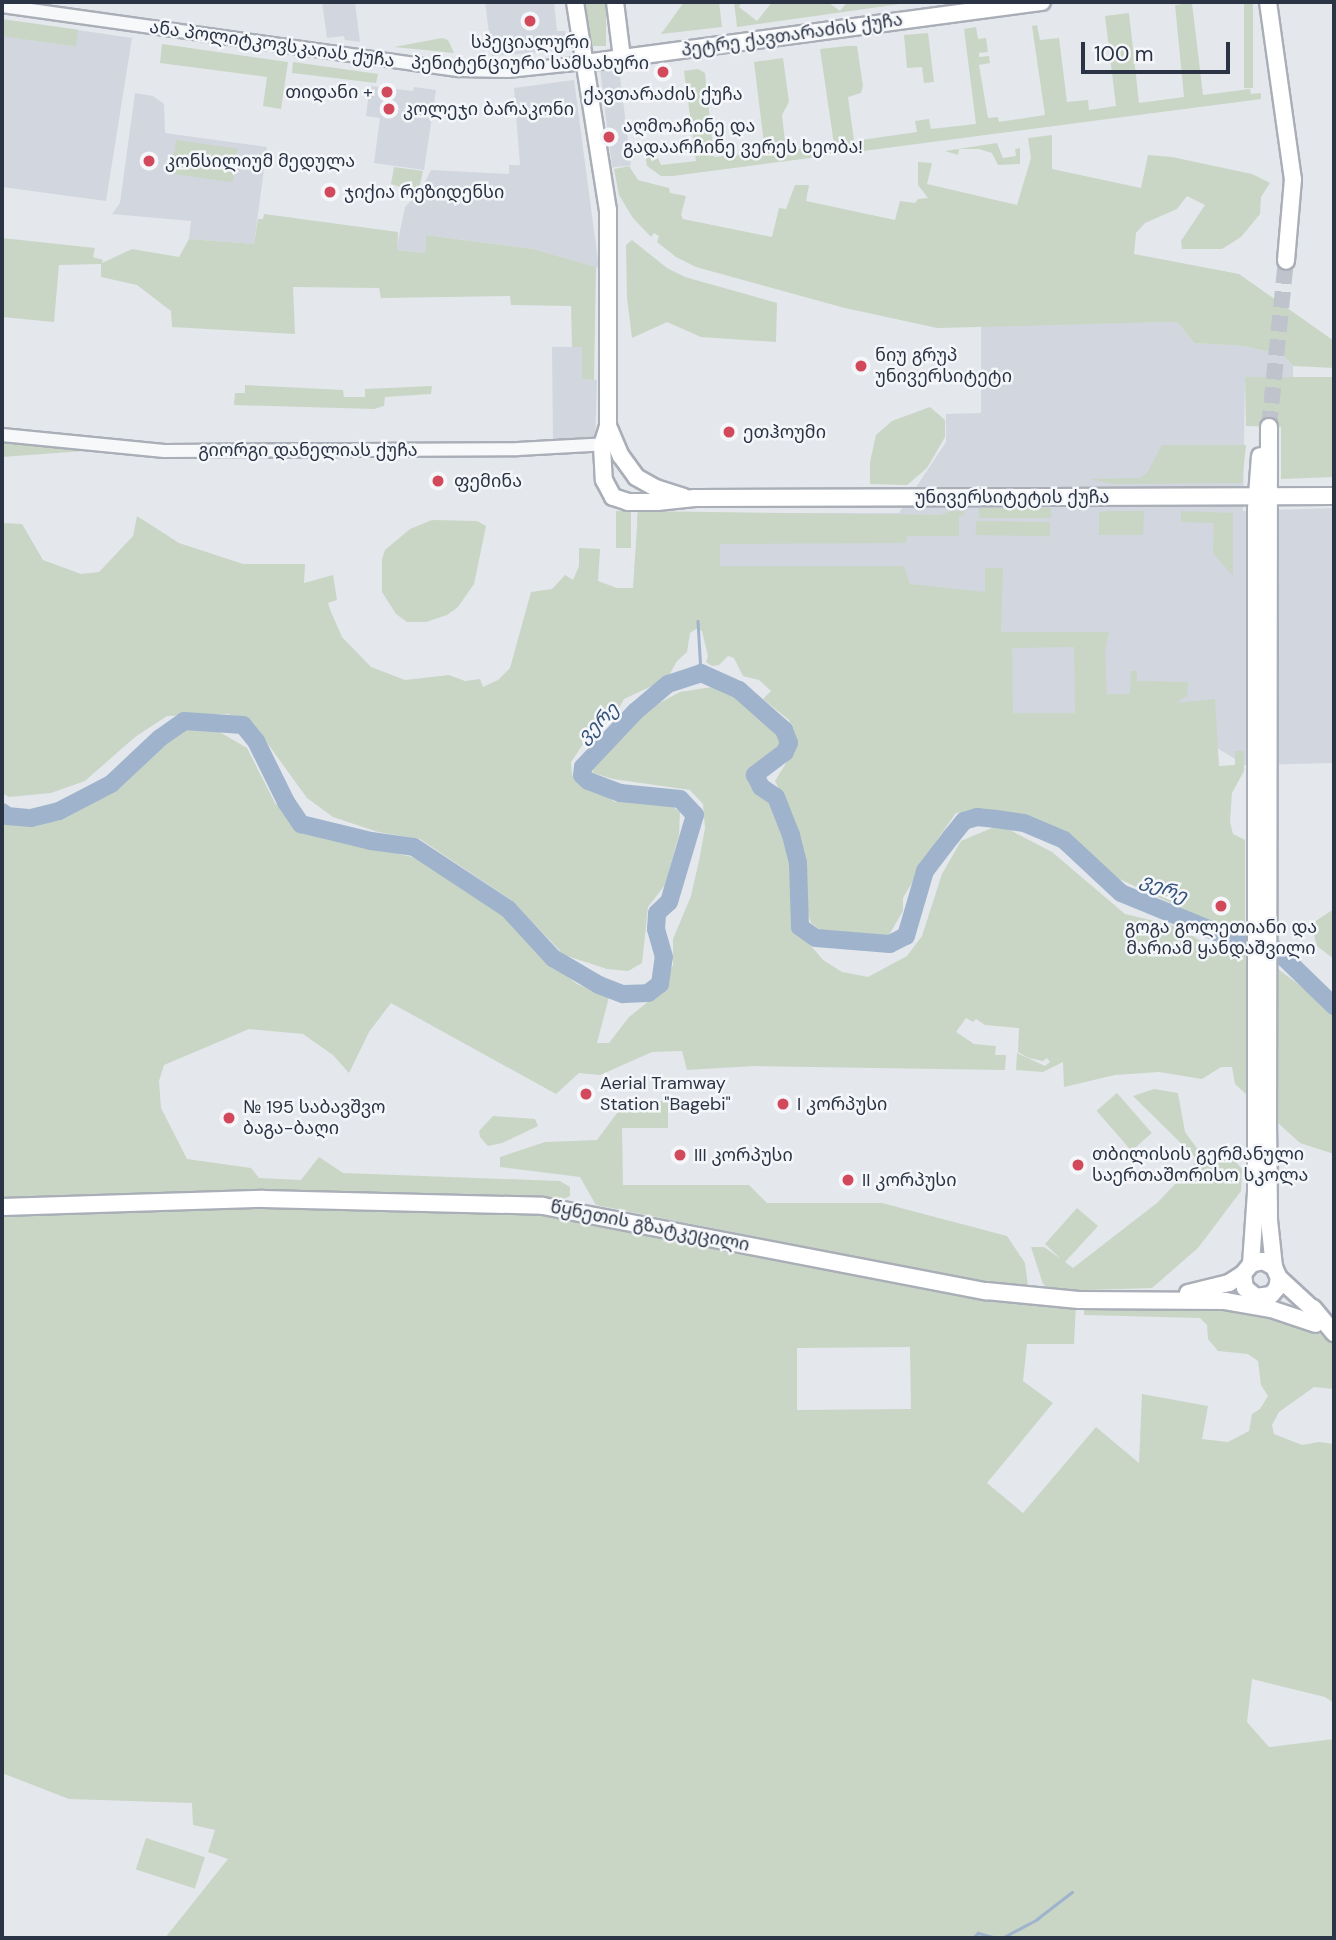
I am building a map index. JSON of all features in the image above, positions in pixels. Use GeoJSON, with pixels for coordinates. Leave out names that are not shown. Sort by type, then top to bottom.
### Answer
{"type":"FeatureCollection","features":[{"type":"Feature","properties":{"kind":"main road"},"geometry":{"type":"LineString","coordinates":[[575,2],[608,210],[606,486],[613,497],[622,500],[636,493],[633,474],[608,446]]}},
{"type":"Feature","properties":{"kind":"main road"},"geometry":{"type":"LineString","coordinates":[[615,2],[622,58]]}},
{"type":"Feature","properties":{"kind":"main road","name":"პეტრე ქავთარაძის ქუჩა"},"geometry":{"type":"LineString","coordinates":[[584,63],[1042,2]]}},
{"type":"Feature","properties":{"kind":"main road"},"geometry":{"type":"LineString","coordinates":[[1268,2],[1293,187],[1286,261]]}},
{"type":"Feature","properties":{"kind":"main road"},"geometry":{"type":"LineString","coordinates":[[1203,1295],[1257,1296],[1275,1292],[1277,1272],[1262,1219],[1262,497],[1269,432]]}},
{"type":"Feature","properties":{"kind":"main road"},"geometry":{"type":"LineString","coordinates":[[606,486],[608,477],[616,470],[633,474]]}},
{"type":"Feature","properties":{"kind":"main road","name":"უნივერსიტეტის ქუჩა"},"geometry":{"type":"LineString","coordinates":[[633,474],[656,488],[690,498]]}},
{"type":"Feature","properties":{"kind":"main road","name":"უნივერსიტეტის ქუჩა"},"geometry":{"type":"LineString","coordinates":[[622,500],[657,502],[690,498],[1334,496]]}},
{"type":"Feature","properties":{"kind":"main road","name":"წყნეთის გზატკეცილი"},"geometry":{"type":"LineString","coordinates":[[2,1207],[262,1199],[543,1206],[986,1291],[1065,1299],[1203,1295]]}},
{"type":"Feature","properties":{"kind":"main road"},"geometry":{"type":"LineString","coordinates":[[1262,1219],[1247,1269],[1245,1288],[1257,1296],[1316,1318]]}},
{"type":"Feature","properties":{"kind":"main road"},"geometry":{"type":"LineString","coordinates":[[1203,1295],[1237,1265],[1262,1219]]}},
{"type":"Feature","properties":{"kind":"main road"},"geometry":{"type":"LineString","coordinates":[[1262,1219],[1316,1318]]}},
{"type":"Feature","properties":{"kind":"main road"},"geometry":{"type":"LineString","coordinates":[[1203,1295],[1263,1261],[1277,1272],[1316,1318],[1334,1333]]}},
{"type":"Feature","properties":{"kind":"main road"},"geometry":{"type":"LineString","coordinates":[[1203,1295],[1316,1318]]}},
{"type":"Feature","properties":{"kind":"street","name":"ანა პოლიტკოვსკაიას ქუჩა"},"geometry":{"type":"LineString","coordinates":[[2,6],[460,70],[518,70],[584,63]]}},
{"type":"Feature","properties":{"kind":"street","name":"გიორგი დანელიას ქუჩა"},"geometry":{"type":"LineString","coordinates":[[2,435],[164,451],[608,446]]}},
{"type":"Feature","properties":{"kind":"shaded area"},"geometry":{"type":"Polygon","coordinates":[[[322,2],[355,2],[360,42],[345,40],[344,36],[327,38],[322,2]]]}},
{"type":"Feature","properties":{"kind":"shaded area"},"geometry":{"type":"Polygon","coordinates":[[[485,2],[554,2],[557,31],[565,31],[566,50],[492,56],[485,2]]]}},
{"type":"Feature","properties":{"kind":"shaded area"},"geometry":{"type":"Polygon","coordinates":[[[78,30],[132,38],[106,201],[2,187],[2,36],[75,46],[78,30]]]}},
{"type":"Feature","properties":{"kind":"shaded area"},"geometry":{"type":"Polygon","coordinates":[[[619,68],[631,165],[612,168],[600,70],[619,68]]]}},
{"type":"Feature","properties":{"kind":"shaded area"},"geometry":{"type":"Polygon","coordinates":[[[574,80],[599,268],[533,249],[426,235],[425,253],[396,250],[405,207],[421,190],[431,170],[509,174],[509,165],[520,165],[514,88],[574,80]]]}},
{"type":"Feature","properties":{"kind":"shaded area"},"geometry":{"type":"Polygon","coordinates":[[[370,86],[413,91],[414,87],[436,90],[424,170],[374,163],[380,118],[366,116],[370,86]]]}},
{"type":"Feature","properties":{"kind":"shaded area","name":"კონსილიუმ მედულა"},"geometry":{"type":"Polygon","coordinates":[[[135,93],[153,96],[164,104],[165,133],[267,147],[254,244],[189,239],[191,221],[112,214],[120,203],[135,93]]]}},
{"type":"Feature","properties":{"kind":"shaded area"},"geometry":{"type":"Polygon","coordinates":[[[1178,323],[1194,343],[1243,346],[1283,355],[1293,366],[1293,377],[1245,377],[1243,511],[1334,508],[1334,763],[1245,765],[1212,745],[986,719],[640,593],[637,513],[899,513],[946,442],[946,414],[981,413],[981,326],[1178,323]]]}},
{"type":"Feature","properties":{"kind":"shaded area"},"geometry":{"type":"Polygon","coordinates":[[[552,347],[582,347],[582,379],[597,380],[595,443],[553,443],[552,347]]]}},
{"type":"Feature","properties":{"kind":"green space"},"geometry":{"type":"Polygon","coordinates":[[[583,2],[606,2],[606,46],[583,46],[583,2]]]}},
{"type":"Feature","properties":{"kind":"green space"},"geometry":{"type":"Polygon","coordinates":[[[684,2],[719,2],[722,27],[661,34],[684,2]]]}},
{"type":"Feature","properties":{"kind":"green space"},"geometry":{"type":"Polygon","coordinates":[[[734,2],[742,2],[739,7],[757,21],[772,2],[828,2],[840,11],[847,2],[914,2],[737,27],[734,2]]]}},
{"type":"Feature","properties":{"kind":"green space"},"geometry":{"type":"Polygon","coordinates":[[[1244,2],[1253,2],[1253,88],[1244,88],[1244,2]]]}},
{"type":"Feature","properties":{"kind":"green space"},"geometry":{"type":"Polygon","coordinates":[[[1192,3],[1203,95],[1250,89],[1251,94],[1261,93],[1261,99],[673,176],[661,176],[647,166],[645,154],[656,154],[661,165],[696,161],[684,71],[698,69],[705,73],[714,157],[765,152],[754,62],[783,58],[789,102],[782,115],[786,150],[834,144],[820,49],[857,46],[863,86],[861,93],[848,97],[854,141],[917,132],[915,121],[929,119],[931,129],[976,124],[964,29],[976,27],[978,39],[986,38],[988,52],[979,53],[979,57],[989,56],[990,63],[979,65],[988,118],[998,117],[999,122],[1045,115],[1032,26],[1037,25],[1040,40],[1059,38],[1067,102],[1088,100],[1089,110],[1116,106],[1105,16],[1129,13],[1139,103],[1184,97],[1175,5],[1192,3]]]}},
{"type":"Feature","properties":{"kind":"green space"},"geometry":{"type":"Polygon","coordinates":[[[2,19],[78,30],[76,47],[2,36],[2,19]]]}},
{"type":"Feature","properties":{"kind":"green space"},"geometry":{"type":"Polygon","coordinates":[[[928,33],[934,82],[924,83],[922,67],[907,68],[904,35],[928,33]]]}},
{"type":"Feature","properties":{"kind":"green space"},"geometry":{"type":"Polygon","coordinates":[[[442,38],[448,40],[454,53],[394,47],[442,38]]]}},
{"type":"Feature","properties":{"kind":"green space"},"geometry":{"type":"Polygon","coordinates":[[[162,44],[288,62],[281,109],[263,106],[267,77],[160,63],[162,44]]]}},
{"type":"Feature","properties":{"kind":"green space"},"geometry":{"type":"Polygon","coordinates":[[[293,62],[378,74],[376,83],[292,73],[293,62]]]}},
{"type":"Feature","properties":{"kind":"green space"},"geometry":{"type":"Polygon","coordinates":[[[1052,135],[1052,169],[1141,188],[1148,155],[1172,157],[1252,174],[1270,183],[1261,197],[1260,214],[1241,237],[1222,249],[1182,249],[1181,241],[1205,205],[1187,196],[1177,209],[1145,223],[1136,233],[1134,254],[1239,274],[1334,341],[1334,368],[1293,366],[1283,355],[1243,346],[1194,343],[1178,323],[1170,322],[937,328],[845,308],[696,267],[676,257],[657,242],[659,236],[654,233],[651,237],[633,218],[619,195],[614,169],[629,166],[638,180],[669,188],[670,193],[686,196],[681,215],[683,219],[772,237],[779,208],[786,209],[795,185],[809,185],[806,201],[895,220],[900,201],[915,203],[918,199],[928,198],[918,185],[918,162],[932,163],[927,184],[1017,205],[1031,158],[1028,138],[1052,135]]]}},
{"type":"Feature","properties":{"kind":"green space"},"geometry":{"type":"Polygon","coordinates":[[[176,140],[237,149],[233,182],[171,174],[176,140]]]}},
{"type":"Feature","properties":{"kind":"green space"},"geometry":{"type":"Polygon","coordinates":[[[997,143],[1003,158],[1016,156],[1015,149],[1020,148],[1020,164],[998,165],[992,153],[979,149],[959,149],[958,155],[945,151],[997,143]]]}},
{"type":"Feature","properties":{"kind":"green space"},"geometry":{"type":"Polygon","coordinates":[[[394,167],[423,171],[418,193],[391,184],[394,167]]]}},
{"type":"Feature","properties":{"kind":"green space"},"geometry":{"type":"Polygon","coordinates":[[[264,214],[398,232],[397,250],[425,253],[426,235],[533,249],[596,267],[594,380],[582,379],[582,347],[572,347],[571,306],[511,305],[510,296],[381,298],[379,288],[293,287],[295,334],[172,327],[171,311],[137,285],[101,277],[101,264],[59,265],[54,322],[2,317],[2,238],[95,248],[93,257],[103,260],[102,263],[132,249],[179,257],[189,239],[254,244],[258,219],[263,219],[264,214]]]}},
{"type":"Feature","properties":{"kind":"green space"},"geometry":{"type":"Polygon","coordinates":[[[632,240],[667,268],[685,277],[777,303],[776,342],[701,337],[667,322],[632,338],[627,298],[626,245],[632,240]]]}},
{"type":"Feature","properties":{"kind":"green space"},"geometry":{"type":"Polygon","coordinates":[[[1245,377],[1334,377],[1334,477],[1281,479],[1281,427],[1246,426],[1245,377]]]}},
{"type":"Feature","properties":{"kind":"green space"},"geometry":{"type":"Polygon","coordinates":[[[245,385],[343,390],[344,397],[365,397],[365,389],[432,386],[431,394],[385,397],[384,406],[374,409],[234,405],[235,393],[245,393],[245,385]]]}},
{"type":"Feature","properties":{"kind":"green space"},"geometry":{"type":"Polygon","coordinates":[[[930,407],[945,420],[945,437],[927,468],[907,485],[870,484],[870,462],[876,435],[892,421],[930,407]]]}},
{"type":"Feature","properties":{"kind":"green space"},"geometry":{"type":"Polygon","coordinates":[[[2,439],[111,449],[2,457],[2,439]]]}},
{"type":"Feature","properties":{"kind":"green space"},"geometry":{"type":"Polygon","coordinates":[[[1162,445],[1246,445],[1242,483],[1114,484],[1089,479],[1141,478],[1147,473],[1162,445]]]}},
{"type":"Feature","properties":{"kind":"green space"},"geometry":{"type":"Polygon","coordinates":[[[979,508],[1051,508],[1051,518],[979,518],[979,508]]]}},
{"type":"Feature","properties":{"kind":"green space"},"geometry":{"type":"Polygon","coordinates":[[[616,511],[631,511],[631,548],[616,548],[616,511]]]}},
{"type":"Feature","properties":{"kind":"green space"},"geometry":{"type":"Polygon","coordinates":[[[638,511],[940,515],[951,511],[964,511],[964,515],[959,516],[959,536],[907,536],[906,543],[720,544],[720,566],[904,566],[910,584],[985,592],[985,568],[1003,568],[1001,632],[1109,632],[1105,651],[1107,694],[1130,694],[1131,671],[1137,671],[1137,681],[1188,682],[1187,696],[1176,703],[1215,699],[1219,766],[1235,765],[1235,751],[1244,751],[1244,771],[1232,793],[1230,822],[1233,834],[1245,840],[1245,931],[1213,923],[1113,876],[1071,839],[1029,821],[974,811],[956,813],[939,837],[903,898],[903,911],[889,935],[872,939],[832,938],[811,923],[806,907],[802,853],[793,816],[775,781],[791,755],[796,739],[789,720],[763,699],[771,691],[759,680],[743,676],[734,658],[728,656],[719,665],[712,666],[706,662],[708,656],[702,631],[696,629],[690,633],[687,652],[677,661],[667,679],[624,699],[616,714],[592,731],[571,762],[572,775],[615,802],[649,802],[672,806],[680,812],[679,835],[665,885],[648,907],[642,963],[628,971],[607,969],[564,955],[511,900],[420,839],[378,832],[333,817],[307,798],[252,722],[228,714],[167,716],[135,737],[85,781],[51,793],[9,797],[2,793],[2,523],[22,524],[43,560],[81,574],[99,572],[133,536],[137,516],[179,543],[243,564],[305,564],[304,583],[333,575],[337,600],[328,603],[342,637],[371,667],[405,680],[449,675],[465,681],[480,679],[483,687],[498,680],[510,668],[531,592],[552,589],[565,575],[573,580],[579,566],[579,548],[600,549],[598,581],[617,588],[633,588],[638,511]],[[1074,647],[1012,648],[1013,713],[1075,713],[1074,647]]]}},
{"type":"Feature","properties":{"kind":"green space"},"geometry":{"type":"Polygon","coordinates":[[[1144,511],[1143,535],[1099,535],[1099,512],[1144,511]]]}},
{"type":"Feature","properties":{"kind":"green space"},"geometry":{"type":"Polygon","coordinates":[[[1181,511],[1233,513],[1233,576],[1213,553],[1214,523],[1181,522],[1181,511]]]}},
{"type":"Feature","properties":{"kind":"green space"},"geometry":{"type":"Polygon","coordinates":[[[432,520],[477,521],[486,526],[474,584],[458,607],[447,615],[426,622],[407,622],[396,614],[382,592],[382,559],[385,550],[410,529],[432,520]]]}},
{"type":"Feature","properties":{"kind":"green space"},"geometry":{"type":"Polygon","coordinates":[[[976,521],[1050,522],[1050,536],[976,535],[976,521]]]}},
{"type":"Feature","properties":{"kind":"green space"},"geometry":{"type":"Polygon","coordinates":[[[712,687],[726,688],[747,702],[780,736],[780,748],[753,769],[753,781],[775,809],[790,856],[796,928],[823,960],[842,972],[868,977],[907,956],[922,936],[942,874],[961,841],[992,828],[1006,828],[1052,852],[1125,914],[1179,927],[1213,949],[1241,946],[1254,951],[1334,1011],[1334,1154],[1300,1143],[1235,1084],[1232,1067],[1221,1067],[1202,1079],[1159,1072],[1115,1075],[1064,1087],[1063,1062],[1043,1072],[1016,1070],[1017,1053],[1045,1066],[1050,1062],[1047,1058],[1043,1061],[1018,1052],[1019,1028],[985,1025],[976,1019],[973,1022],[966,1018],[956,1032],[974,1044],[996,1046],[995,1055],[1006,1055],[1005,1070],[754,1066],[687,1070],[682,1051],[652,1052],[600,1075],[579,1073],[556,1094],[391,1003],[369,1032],[349,1073],[333,1055],[303,1034],[249,1029],[164,1065],[159,1081],[161,1108],[187,1159],[251,1168],[259,1178],[301,1180],[319,1157],[343,1173],[560,1181],[570,1187],[570,1196],[563,1199],[202,1195],[2,1201],[2,816],[36,821],[67,816],[109,791],[186,728],[211,727],[247,748],[275,803],[303,833],[417,858],[474,891],[509,920],[541,956],[577,984],[609,997],[597,1043],[609,1043],[629,1017],[659,993],[673,965],[673,939],[691,896],[705,828],[703,804],[690,790],[613,779],[593,773],[592,765],[650,708],[680,692],[712,687]]]}},
{"type":"Feature","properties":{"kind":"green space"},"geometry":{"type":"Polygon","coordinates":[[[1334,909],[1334,959],[1317,946],[1311,924],[1334,909]]]}},
{"type":"Feature","properties":{"kind":"green space"},"geometry":{"type":"Polygon","coordinates":[[[1154,1089],[1178,1093],[1185,1132],[1210,1166],[1229,1154],[1242,1169],[1241,1191],[1198,1248],[1152,1288],[1054,1291],[1043,1284],[1031,1247],[1044,1247],[1061,1259],[1045,1244],[1077,1208],[1098,1226],[1065,1262],[1073,1268],[1157,1203],[1198,1160],[1133,1096],[1154,1089]]]}},
{"type":"Feature","properties":{"kind":"green space"},"geometry":{"type":"Polygon","coordinates":[[[1117,1093],[1152,1133],[1131,1151],[1097,1111],[1117,1093]]]}},
{"type":"Feature","properties":{"kind":"green space"},"geometry":{"type":"Polygon","coordinates":[[[626,1101],[668,1101],[668,1128],[622,1128],[623,1185],[749,1185],[767,1203],[882,1203],[1007,1236],[1025,1263],[1028,1286],[1015,1287],[974,1280],[596,1205],[580,1177],[500,1167],[500,1157],[545,1142],[597,1140],[626,1101]]]}},
{"type":"Feature","properties":{"kind":"green space"},"geometry":{"type":"Polygon","coordinates":[[[493,1116],[535,1119],[538,1126],[502,1143],[488,1146],[480,1137],[479,1131],[493,1116]]]}},
{"type":"Feature","properties":{"kind":"green space"},"geometry":{"type":"Polygon","coordinates":[[[139,1209],[529,1209],[1076,1304],[1074,1344],[1027,1344],[1023,1381],[1053,1403],[987,1483],[1023,1513],[1096,1427],[1139,1463],[1142,1394],[1208,1406],[1202,1439],[1228,1442],[1249,1431],[1252,1414],[1260,1409],[1268,1396],[1261,1385],[1258,1361],[1248,1354],[1218,1351],[1208,1339],[1207,1325],[1200,1318],[1084,1315],[1084,1304],[1220,1305],[1257,1310],[1334,1340],[1334,1389],[1314,1387],[1279,1412],[1272,1425],[1274,1434],[1302,1445],[1319,1442],[1334,1444],[1334,1703],[1325,1697],[1252,1679],[1247,1722],[1269,1747],[1334,1739],[1334,1938],[165,1938],[228,1859],[208,1852],[215,1830],[193,1825],[192,1803],[69,1799],[2,1773],[2,1217],[139,1209]],[[910,1347],[797,1348],[797,1410],[911,1409],[910,1347]]]}},
{"type":"Feature","properties":{"kind":"green space"},"geometry":{"type":"Polygon","coordinates":[[[146,1838],[205,1857],[195,1889],[136,1869],[146,1838]]]}},
{"type":"Feature","properties":{"kind":"waterway"},"geometry":{"type":"LineString","coordinates":[[698,621],[701,673]]}},
{"type":"Feature","properties":{"kind":"waterway","name":"ვერე"},"geometry":{"type":"LineString","coordinates":[[2,812],[7,816],[31,818],[59,811],[111,784],[160,738],[184,721],[243,725],[256,741],[286,802],[301,824],[371,841],[414,847],[508,909],[553,958],[599,985],[623,994],[648,993],[660,984],[664,957],[656,929],[657,913],[669,902],[695,815],[680,799],[620,793],[588,781],[582,775],[583,767],[636,711],[668,684],[701,673],[739,690],[784,730],[789,743],[785,752],[755,775],[761,787],[776,797],[791,835],[798,863],[800,927],[816,938],[890,944],[906,936],[925,871],[951,837],[964,821],[977,817],[996,819],[1024,823],[1064,840],[1121,893],[1238,941],[1269,943],[1334,1006]]}},
{"type":"Feature","properties":{"kind":"waterway"},"geometry":{"type":"LineString","coordinates":[[1002,1938],[1037,1919],[1072,1892]]}},
{"type":"Feature","properties":{"kind":"waterway"},"geometry":{"type":"LineString","coordinates":[[973,1938],[978,1933],[997,1938]]}},
{"type":"Feature","properties":{"kind":"tunnel"},"geometry":{"type":"LineString","coordinates":[[1269,427],[1286,261]]}},
{"type":"Feature","properties":{"kind":"place","name":"სპეციალური პენიტენციური სამსახური"},"geometry":{"type":"Point","coordinates":[530,21]}},
{"type":"Feature","properties":{"kind":"place","name":"ქავთარაძის ქუჩა"},"geometry":{"type":"Point","coordinates":[663,72]}},
{"type":"Feature","properties":{"kind":"place","name":"თიდანი +"},"geometry":{"type":"Point","coordinates":[387,92]}},
{"type":"Feature","properties":{"kind":"place","name":"კოლეჯი ბარაკონი"},"geometry":{"type":"Point","coordinates":[389,109]}},
{"type":"Feature","properties":{"kind":"place","name":"აღმოაჩინე და გადაარჩინე ვერეს ხეობა!"},"geometry":{"type":"Point","coordinates":[609,137]}},
{"type":"Feature","properties":{"kind":"place","name":"კონსილიუმ მედულა"},"geometry":{"type":"Point","coordinates":[149,161]}},
{"type":"Feature","properties":{"kind":"place","name":"ჯიქია რეზიდენსი"},"geometry":{"type":"Point","coordinates":[330,192]}},
{"type":"Feature","properties":{"kind":"place","name":"ნიუ გრუპ უნივერსიტეტი"},"geometry":{"type":"Point","coordinates":[861,366]}},
{"type":"Feature","properties":{"kind":"place","name":"ეთჰოუმი"},"geometry":{"type":"Point","coordinates":[729,432]}},
{"type":"Feature","properties":{"kind":"place","name":"ფემინა"},"geometry":{"type":"Point","coordinates":[438,481]}},
{"type":"Feature","properties":{"kind":"place","name":"გოგა გოლეთიანი და მარიამ ყანდაშვილი"},"geometry":{"type":"Point","coordinates":[1221,906]}},
{"type":"Feature","properties":{"kind":"place","name":"Aerial Tramway Station \"Bagebi\""},"geometry":{"type":"Point","coordinates":[586,1094]}},
{"type":"Feature","properties":{"kind":"place","name":"I კორპუსი"},"geometry":{"type":"Point","coordinates":[783,1104]}},
{"type":"Feature","properties":{"kind":"place","name":"№ 195 საბავშვო ბაგა-ბაღი"},"geometry":{"type":"Point","coordinates":[229,1118]}},
{"type":"Feature","properties":{"kind":"place","name":"III კორპუსი"},"geometry":{"type":"Point","coordinates":[680,1155]}},
{"type":"Feature","properties":{"kind":"place","name":"თბილისის გერმანული საერთაშორისო სკოლა"},"geometry":{"type":"Point","coordinates":[1078,1165]}},
{"type":"Feature","properties":{"kind":"place","name":"II კორპუსი"},"geometry":{"type":"Point","coordinates":[848,1180]}}]}
